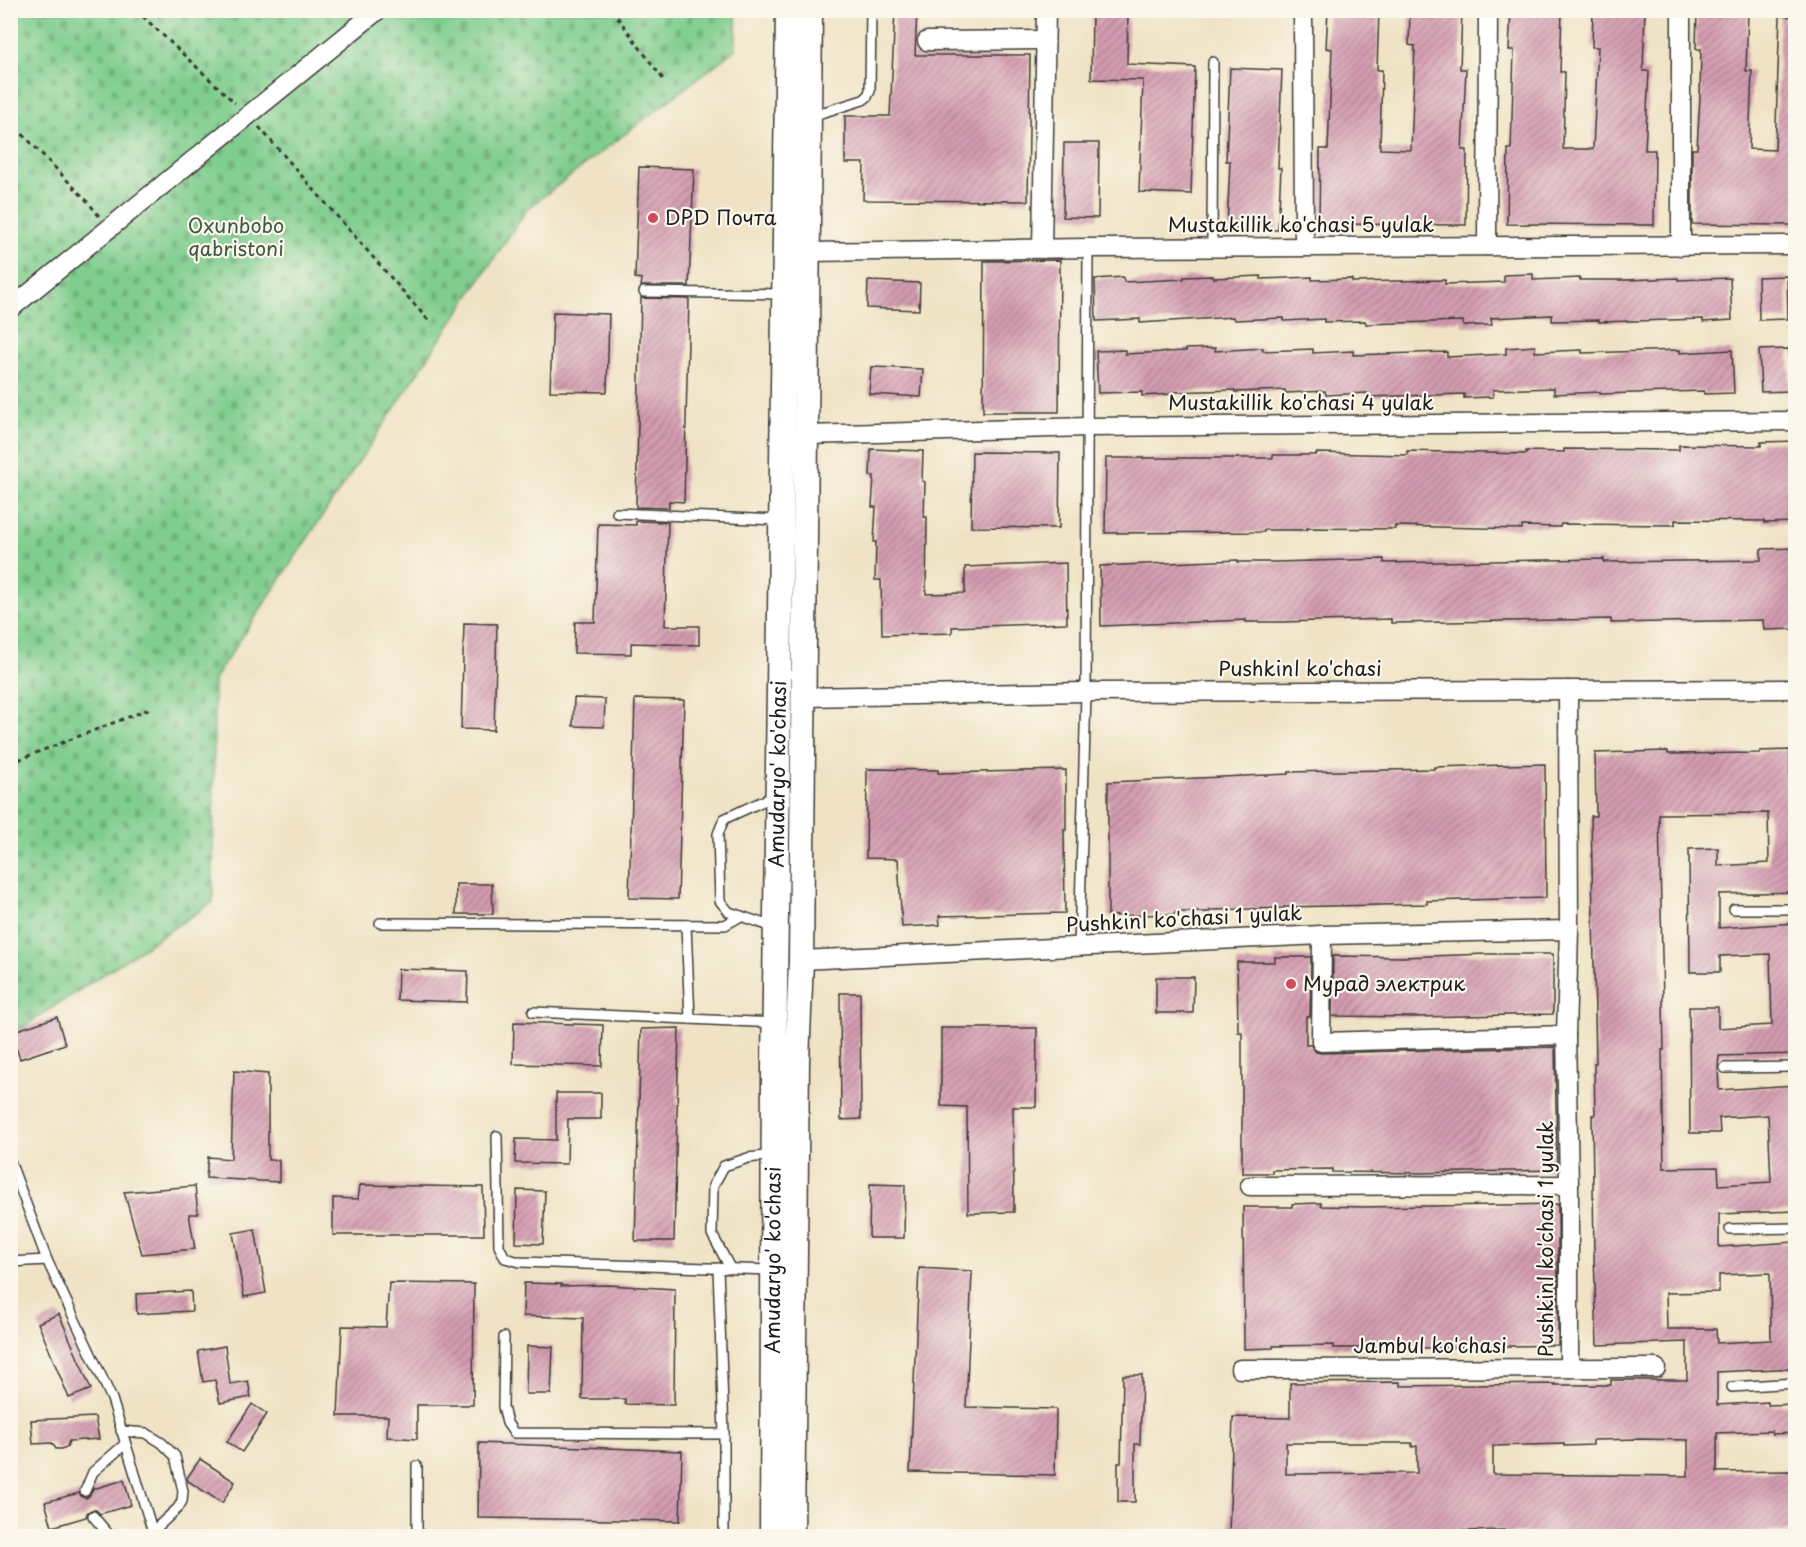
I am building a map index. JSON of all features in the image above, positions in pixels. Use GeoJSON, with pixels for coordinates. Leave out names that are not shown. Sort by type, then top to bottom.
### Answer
{"type":"FeatureCollection","features":[{"type":"Feature","properties":{"kind":"street"},"geometry":{"type":"LineString","coordinates":[[10,309],[378,10]]}},
{"type":"Feature","properties":{"kind":"street","name":"Amudaryo' ko'chasi"},"geometry":{"type":"LineString","coordinates":[[772,1536],[774,1023],[788,10]]}},
{"type":"Feature","properties":{"kind":"street"},"geometry":{"type":"LineString","coordinates":[[792,1536],[797,1062],[801,960],[810,10]]}},
{"type":"Feature","properties":{"kind":"street"},"geometry":{"type":"LineString","coordinates":[[1042,249],[1046,10]]}},
{"type":"Feature","properties":{"kind":"street"},"geometry":{"type":"LineString","coordinates":[[1303,10],[1304,247]]}},
{"type":"Feature","properties":{"kind":"street"},"geometry":{"type":"LineString","coordinates":[[1487,246],[1488,10]]}},
{"type":"Feature","properties":{"kind":"street"},"geometry":{"type":"LineString","coordinates":[[1681,10],[1681,246]]}},
{"type":"Feature","properties":{"kind":"street"},"geometry":{"type":"LineString","coordinates":[[927,41],[1044,40]]}},
{"type":"Feature","properties":{"kind":"street","name":"Mustakillik ko'chasi 5 yulak"},"geometry":{"type":"LineString","coordinates":[[807,252],[1088,248],[1796,245]]}},
{"type":"Feature","properties":{"kind":"street","name":"Mustakillik ko'chasi 4 yulak"},"geometry":{"type":"LineString","coordinates":[[807,435],[1087,428],[1796,422]]}},
{"type":"Feature","properties":{"kind":"street","name":"Pushkinl ko'chasi"},"geometry":{"type":"LineString","coordinates":[[804,697],[1086,692],[1796,689]]}},
{"type":"Feature","properties":{"kind":"street","name":"Pushkinl ko'chasi 1 yulak"},"geometry":{"type":"LineString","coordinates":[[1568,690],[1569,930],[1566,1035],[1569,1368]]}},
{"type":"Feature","properties":{"kind":"street"},"geometry":{"type":"LineString","coordinates":[[778,698],[804,697]]}},
{"type":"Feature","properties":{"kind":"street","name":"Pushkinl ko'chasi 1 yulak"},"geometry":{"type":"LineString","coordinates":[[801,960],[1322,935],[1569,930]]}},
{"type":"Feature","properties":{"kind":"street"},"geometry":{"type":"LineString","coordinates":[[1322,935],[1322,1042],[1566,1035]]}},
{"type":"Feature","properties":{"kind":"street"},"geometry":{"type":"LineString","coordinates":[[1251,1186],[1569,1185]]}},
{"type":"Feature","properties":{"kind":"street","name":"Jambul ko'chasi"},"geometry":{"type":"LineString","coordinates":[[1240,1369],[1656,1368]]}},
{"type":"Feature","properties":{"kind":"lane"},"geometry":{"type":"LineString","coordinates":[[809,117],[867,97],[870,91],[871,10]]}},
{"type":"Feature","properties":{"kind":"lane"},"geometry":{"type":"LineString","coordinates":[[1212,248],[1214,62]]}},
{"type":"Feature","properties":{"kind":"lane"},"geometry":{"type":"LineString","coordinates":[[1079,948],[1086,692],[1088,248]]}},
{"type":"Feature","properties":{"kind":"lane"},"geometry":{"type":"LineString","coordinates":[[644,292],[784,294]]}},
{"type":"Feature","properties":{"kind":"lane"},"geometry":{"type":"LineString","coordinates":[[617,513],[781,520]]}},
{"type":"Feature","properties":{"kind":"lane"},"geometry":{"type":"LineString","coordinates":[[776,928],[729,912],[720,901],[718,834],[724,819],[777,794]]}},
{"type":"Feature","properties":{"kind":"lane"},"geometry":{"type":"LineString","coordinates":[[1734,909],[1796,909]]}},
{"type":"Feature","properties":{"kind":"lane"},"geometry":{"type":"LineString","coordinates":[[380,922],[725,925],[741,916]]}},
{"type":"Feature","properties":{"kind":"lane"},"geometry":{"type":"LineString","coordinates":[[686,925],[690,1019]]}},
{"type":"Feature","properties":{"kind":"lane"},"geometry":{"type":"LineString","coordinates":[[533,1012],[774,1023]]}},
{"type":"Feature","properties":{"kind":"lane"},"geometry":{"type":"LineString","coordinates":[[1725,1068],[1796,1067]]}},
{"type":"Feature","properties":{"kind":"lane"},"geometry":{"type":"LineString","coordinates":[[497,1136],[499,1246],[505,1258],[520,1262],[773,1270]]}},
{"type":"Feature","properties":{"kind":"lane"},"geometry":{"type":"LineString","coordinates":[[730,1269],[712,1234],[713,1186],[724,1166],[748,1158],[774,1155]]}},
{"type":"Feature","properties":{"kind":"lane"},"geometry":{"type":"LineString","coordinates":[[10,1161],[47,1260],[112,1399],[121,1431],[153,1534],[182,1501],[183,1491],[175,1456],[162,1443],[146,1433],[121,1431]]}},
{"type":"Feature","properties":{"kind":"lane"},"geometry":{"type":"LineString","coordinates":[[1730,1229],[1796,1228]]}},
{"type":"Feature","properties":{"kind":"lane"},"geometry":{"type":"LineString","coordinates":[[10,1262],[47,1260]]}},
{"type":"Feature","properties":{"kind":"lane"},"geometry":{"type":"LineString","coordinates":[[718,1268],[724,1434],[724,1536]]}},
{"type":"Feature","properties":{"kind":"lane"},"geometry":{"type":"LineString","coordinates":[[504,1337],[503,1407],[507,1423],[514,1433],[724,1434]]}},
{"type":"Feature","properties":{"kind":"lane"},"geometry":{"type":"LineString","coordinates":[[1732,1387],[1796,1383]]}},
{"type":"Feature","properties":{"kind":"lane"},"geometry":{"type":"LineString","coordinates":[[85,1491],[93,1472],[125,1444]]}},
{"type":"Feature","properties":{"kind":"lane"},"geometry":{"type":"LineString","coordinates":[[417,1466],[417,1530],[421,1536]]}},
{"type":"Feature","properties":{"kind":"lane"},"geometry":{"type":"LineString","coordinates":[[93,1516],[110,1536]]}},
{"type":"Feature","properties":{"kind":"path"},"geometry":{"type":"LineString","coordinates":[[136,10],[249,115],[428,320]]}},
{"type":"Feature","properties":{"kind":"path"},"geometry":{"type":"LineString","coordinates":[[612,10],[663,79]]}},
{"type":"Feature","properties":{"kind":"path"},"geometry":{"type":"LineString","coordinates":[[10,121],[88,202],[109,229]]}},
{"type":"Feature","properties":{"kind":"path"},"geometry":{"type":"LineString","coordinates":[[10,763],[149,709]]}},
{"type":"Feature","properties":{"kind":"green space","name":"Oxunbobo qabristoni"},"geometry":{"type":"Polygon","coordinates":[[[11,11],[736,11],[736,49],[527,209],[214,679],[213,902],[11,1035],[11,11]]]}},
{"type":"Feature","properties":{"kind":"building"},"geometry":{"type":"Polygon","coordinates":[[[895,10],[917,10],[915,55],[1030,55],[1028,201],[863,200],[864,163],[845,163],[845,116],[890,116],[895,10]]]}},
{"type":"Feature","properties":{"kind":"building"},"geometry":{"type":"Polygon","coordinates":[[[1092,10],[1128,10],[1127,64],[1195,67],[1191,194],[1139,192],[1143,80],[1091,79],[1092,10]]]}},
{"type":"Feature","properties":{"kind":"building"},"geometry":{"type":"Polygon","coordinates":[[[1328,10],[1379,10],[1377,70],[1382,70],[1380,149],[1411,150],[1415,46],[1409,45],[1410,10],[1462,10],[1460,69],[1466,69],[1462,150],[1467,150],[1466,225],[1319,224],[1320,149],[1328,149],[1332,49],[1326,48],[1328,10]]]}},
{"type":"Feature","properties":{"kind":"building"},"geometry":{"type":"Polygon","coordinates":[[[1511,10],[1562,10],[1560,72],[1565,72],[1563,149],[1593,149],[1598,47],[1592,47],[1593,10],[1645,10],[1643,71],[1649,71],[1645,150],[1655,150],[1654,225],[1507,224],[1508,149],[1511,149],[1514,50],[1509,50],[1511,10]]]}},
{"type":"Feature","properties":{"kind":"building"},"geometry":{"type":"Polygon","coordinates":[[[1697,10],[1748,10],[1746,71],[1752,71],[1749,149],[1775,150],[1780,16],[1796,17],[1796,225],[1692,224],[1692,149],[1697,149],[1700,97],[1701,49],[1696,49],[1697,10]]]}},
{"type":"Feature","properties":{"kind":"building"},"geometry":{"type":"Polygon","coordinates":[[[1230,68],[1282,70],[1278,230],[1227,229],[1230,161],[1226,161],[1230,68]]]}},
{"type":"Feature","properties":{"kind":"building"},"geometry":{"type":"Polygon","coordinates":[[[1064,143],[1099,143],[1098,218],[1063,217],[1064,143]]]}},
{"type":"Feature","properties":{"kind":"building"},"geometry":{"type":"Polygon","coordinates":[[[639,167],[694,169],[689,286],[641,286],[642,279],[635,278],[639,167]]]}},
{"type":"Feature","properties":{"kind":"building"},"geometry":{"type":"Polygon","coordinates":[[[1060,260],[1059,412],[983,412],[984,261],[1060,260]]]}},
{"type":"Feature","properties":{"kind":"building"},"geometry":{"type":"Polygon","coordinates":[[[1533,274],[1533,280],[1730,278],[1732,320],[1703,322],[1703,319],[1552,321],[1552,315],[1491,318],[1492,325],[1463,326],[1463,321],[1366,324],[1365,321],[1324,322],[1324,319],[1234,320],[1233,317],[1140,323],[1140,319],[1096,321],[1095,279],[1123,277],[1124,282],[1184,279],[1184,277],[1261,276],[1261,279],[1312,277],[1312,280],[1352,279],[1352,282],[1445,280],[1445,284],[1504,282],[1504,275],[1533,274]]]}},
{"type":"Feature","properties":{"kind":"building"},"geometry":{"type":"Polygon","coordinates":[[[1787,276],[1788,319],[1759,320],[1758,277],[1787,276]]]}},
{"type":"Feature","properties":{"kind":"building"},"geometry":{"type":"Polygon","coordinates":[[[868,281],[920,283],[919,310],[867,308],[868,281]]]}},
{"type":"Feature","properties":{"kind":"building"},"geometry":{"type":"Polygon","coordinates":[[[641,298],[689,299],[684,502],[669,501],[669,508],[636,507],[641,298]]]}},
{"type":"Feature","properties":{"kind":"building"},"geometry":{"type":"Polygon","coordinates":[[[553,312],[609,314],[607,392],[550,391],[553,312]]]}},
{"type":"Feature","properties":{"kind":"building"},"geometry":{"type":"Polygon","coordinates":[[[1535,346],[1535,352],[1582,350],[1582,353],[1680,350],[1680,353],[1732,350],[1734,393],[1704,394],[1704,391],[1554,394],[1554,388],[1493,390],[1493,397],[1464,398],[1464,394],[1367,397],[1367,393],[1326,395],[1325,391],[1286,393],[1285,390],[1171,392],[1171,394],[1142,396],[1142,392],[1098,393],[1096,351],[1125,350],[1125,354],[1186,351],[1186,349],[1215,348],[1215,351],[1263,348],[1263,351],[1313,349],[1313,353],[1353,351],[1353,355],[1447,352],[1447,357],[1506,354],[1506,348],[1535,346]]]}},
{"type":"Feature","properties":{"kind":"building"},"geometry":{"type":"Polygon","coordinates":[[[1789,349],[1790,391],[1761,392],[1759,350],[1789,349]]]}},
{"type":"Feature","properties":{"kind":"building"},"geometry":{"type":"Polygon","coordinates":[[[871,367],[923,369],[921,397],[869,394],[871,367]]]}},
{"type":"Feature","properties":{"kind":"building"},"geometry":{"type":"Polygon","coordinates":[[[1796,441],[1796,522],[1675,520],[1675,525],[1561,524],[1560,527],[1522,526],[1522,529],[1395,526],[1395,529],[1307,528],[1307,530],[1264,530],[1264,532],[1105,533],[1106,458],[1273,458],[1273,455],[1316,455],[1316,453],[1407,455],[1407,451],[1526,454],[1526,451],[1564,452],[1564,449],[1679,450],[1679,445],[1761,446],[1761,442],[1796,441]]]}},
{"type":"Feature","properties":{"kind":"building"},"geometry":{"type":"Polygon","coordinates":[[[871,449],[923,451],[924,517],[927,517],[926,594],[965,593],[965,567],[1066,563],[1067,623],[952,627],[952,633],[882,635],[881,580],[875,580],[876,507],[872,507],[874,476],[870,476],[871,449]]]}},
{"type":"Feature","properties":{"kind":"building"},"geometry":{"type":"Polygon","coordinates":[[[972,452],[1060,453],[1059,528],[971,527],[972,452]]]}},
{"type":"Feature","properties":{"kind":"building"},"geometry":{"type":"Polygon","coordinates":[[[636,521],[668,522],[665,626],[699,626],[699,645],[631,643],[631,654],[574,653],[575,622],[595,622],[598,524],[636,525],[636,521]]]}},
{"type":"Feature","properties":{"kind":"building"},"geometry":{"type":"Polygon","coordinates":[[[1796,548],[1796,629],[1764,630],[1763,620],[1611,623],[1611,619],[1391,623],[1391,619],[1282,622],[1246,622],[1246,620],[1101,626],[1100,566],[1238,560],[1238,562],[1275,562],[1384,559],[1384,563],[1604,559],[1604,562],[1761,560],[1761,549],[1796,548]]]}},
{"type":"Feature","properties":{"kind":"building"},"geometry":{"type":"Polygon","coordinates":[[[464,623],[497,624],[494,730],[461,729],[464,623]]]}},
{"type":"Feature","properties":{"kind":"building"},"geometry":{"type":"Polygon","coordinates":[[[574,698],[605,699],[604,727],[573,726],[574,698]]]}},
{"type":"Feature","properties":{"kind":"building"},"geometry":{"type":"Polygon","coordinates":[[[635,699],[684,700],[678,899],[629,898],[635,699]]]}},
{"type":"Feature","properties":{"kind":"building"},"geometry":{"type":"Polygon","coordinates":[[[1790,750],[1790,820],[1796,820],[1796,892],[1719,894],[1719,928],[1796,923],[1796,1054],[1719,1056],[1719,1090],[1796,1085],[1796,1211],[1719,1214],[1719,1247],[1796,1242],[1796,1368],[1717,1372],[1717,1405],[1768,1402],[1768,1405],[1796,1404],[1796,1433],[1772,1434],[1772,1431],[1717,1433],[1717,1472],[1793,1471],[1794,1531],[1657,1536],[1657,1534],[1504,1534],[1504,1530],[1229,1533],[1233,1417],[1290,1418],[1290,1383],[1400,1382],[1400,1386],[1611,1385],[1611,1380],[1687,1380],[1687,1342],[1597,1345],[1592,1115],[1595,1115],[1594,1063],[1596,1063],[1591,816],[1596,816],[1595,753],[1668,751],[1668,754],[1760,753],[1760,751],[1790,750]],[[1768,813],[1659,814],[1664,1168],[1718,1167],[1719,1185],[1771,1182],[1768,1115],[1719,1118],[1720,1133],[1690,1133],[1689,1007],[1718,1007],[1718,1028],[1772,1025],[1770,954],[1720,956],[1720,972],[1690,972],[1689,849],[1718,848],[1718,866],[1769,863],[1768,813]],[[1770,1273],[1719,1275],[1719,1292],[1666,1293],[1667,1329],[1716,1329],[1717,1343],[1771,1340],[1770,1273]],[[1593,1440],[1593,1445],[1493,1446],[1493,1474],[1688,1476],[1688,1440],[1593,1440]],[[1286,1443],[1286,1474],[1417,1473],[1417,1446],[1412,1447],[1412,1443],[1286,1443]]]}},
{"type":"Feature","properties":{"kind":"building"},"geometry":{"type":"Polygon","coordinates":[[[1545,764],[1546,898],[1427,901],[1427,904],[1284,907],[1108,916],[1108,782],[1289,774],[1289,772],[1545,764]]]}},
{"type":"Feature","properties":{"kind":"building"},"geometry":{"type":"Polygon","coordinates":[[[867,769],[938,770],[938,773],[1066,770],[1065,913],[939,916],[940,925],[902,927],[898,859],[866,858],[867,769]]]}},
{"type":"Feature","properties":{"kind":"building"},"geometry":{"type":"Polygon","coordinates":[[[456,884],[492,884],[493,914],[456,914],[456,884]]]}},
{"type":"Feature","properties":{"kind":"building"},"geometry":{"type":"Polygon","coordinates":[[[1553,954],[1553,1014],[1332,1016],[1333,956],[1402,957],[1553,954]]]}},
{"type":"Feature","properties":{"kind":"building"},"geometry":{"type":"Polygon","coordinates":[[[1275,957],[1311,957],[1310,1016],[1306,1016],[1306,1045],[1311,1045],[1316,1052],[1555,1047],[1557,1170],[1419,1173],[1332,1172],[1332,1169],[1242,1173],[1242,1032],[1238,1032],[1237,962],[1275,962],[1275,957]]]}},
{"type":"Feature","properties":{"kind":"building"},"geometry":{"type":"Polygon","coordinates":[[[398,969],[468,971],[467,1002],[397,1000],[398,969]]]}},
{"type":"Feature","properties":{"kind":"building"},"geometry":{"type":"Polygon","coordinates":[[[1156,977],[1194,977],[1193,1013],[1156,1013],[1156,977]]]}},
{"type":"Feature","properties":{"kind":"building"},"geometry":{"type":"Polygon","coordinates":[[[840,993],[860,993],[861,1119],[841,1120],[840,993]]]}},
{"type":"Feature","properties":{"kind":"building"},"geometry":{"type":"Polygon","coordinates":[[[57,1017],[65,1044],[20,1059],[11,1032],[57,1017]]]}},
{"type":"Feature","properties":{"kind":"building"},"geometry":{"type":"Polygon","coordinates":[[[514,1022],[603,1025],[602,1066],[513,1064],[514,1022]]]}},
{"type":"Feature","properties":{"kind":"building"},"geometry":{"type":"Polygon","coordinates":[[[679,1028],[674,1241],[635,1241],[641,1029],[679,1028]]]}},
{"type":"Feature","properties":{"kind":"building"},"geometry":{"type":"Polygon","coordinates":[[[941,1028],[1037,1028],[1036,1107],[1013,1107],[1014,1212],[968,1213],[967,1107],[941,1106],[941,1028]]]}},
{"type":"Feature","properties":{"kind":"building"},"geometry":{"type":"Polygon","coordinates":[[[234,1071],[268,1074],[268,1160],[279,1160],[279,1182],[206,1178],[208,1157],[231,1159],[234,1071]]]}},
{"type":"Feature","properties":{"kind":"building"},"geometry":{"type":"Polygon","coordinates":[[[556,1093],[601,1093],[601,1119],[568,1119],[567,1164],[515,1163],[516,1139],[556,1140],[556,1093]]]}},
{"type":"Feature","properties":{"kind":"building"},"geometry":{"type":"Polygon","coordinates":[[[870,1184],[905,1185],[904,1238],[869,1238],[870,1184]]]}},
{"type":"Feature","properties":{"kind":"building"},"geometry":{"type":"Polygon","coordinates":[[[360,1185],[483,1187],[484,1235],[333,1235],[333,1198],[358,1199],[360,1185]]]}},
{"type":"Feature","properties":{"kind":"building"},"geometry":{"type":"Polygon","coordinates":[[[195,1186],[198,1214],[189,1214],[195,1249],[142,1254],[124,1192],[195,1186]]]}},
{"type":"Feature","properties":{"kind":"building"},"geometry":{"type":"Polygon","coordinates":[[[517,1190],[545,1191],[543,1244],[516,1243],[517,1190]]]}},
{"type":"Feature","properties":{"kind":"building"},"geometry":{"type":"Polygon","coordinates":[[[1321,1203],[1321,1206],[1363,1207],[1558,1204],[1558,1345],[1333,1348],[1333,1345],[1244,1349],[1243,1207],[1292,1207],[1292,1204],[1321,1203]]]}},
{"type":"Feature","properties":{"kind":"building"},"geometry":{"type":"Polygon","coordinates":[[[255,1229],[266,1293],[244,1297],[233,1233],[255,1229]]]}},
{"type":"Feature","properties":{"kind":"building"},"geometry":{"type":"Polygon","coordinates":[[[919,1268],[972,1271],[966,1407],[1056,1409],[1055,1475],[910,1472],[919,1268]]]}},
{"type":"Feature","properties":{"kind":"building"},"geometry":{"type":"Polygon","coordinates":[[[389,1283],[474,1284],[473,1405],[417,1405],[417,1439],[387,1437],[388,1416],[338,1416],[342,1326],[386,1327],[389,1283]]]}},
{"type":"Feature","properties":{"kind":"building"},"geometry":{"type":"Polygon","coordinates":[[[524,1283],[675,1289],[674,1405],[625,1404],[625,1399],[582,1399],[583,1318],[523,1316],[524,1283]]]}},
{"type":"Feature","properties":{"kind":"building"},"geometry":{"type":"Polygon","coordinates":[[[191,1291],[192,1311],[137,1314],[136,1294],[191,1291]]]}},
{"type":"Feature","properties":{"kind":"building"},"geometry":{"type":"Polygon","coordinates":[[[59,1314],[91,1389],[69,1398],[38,1323],[59,1314]]]}},
{"type":"Feature","properties":{"kind":"building"},"geometry":{"type":"Polygon","coordinates":[[[225,1346],[230,1384],[248,1381],[251,1397],[220,1403],[215,1380],[203,1382],[198,1351],[225,1346]]]}},
{"type":"Feature","properties":{"kind":"building"},"geometry":{"type":"Polygon","coordinates":[[[527,1346],[553,1347],[551,1394],[526,1394],[527,1346]]]}},
{"type":"Feature","properties":{"kind":"building"},"geometry":{"type":"Polygon","coordinates":[[[1123,1375],[1142,1375],[1140,1444],[1135,1444],[1135,1502],[1118,1502],[1123,1375]]]}},
{"type":"Feature","properties":{"kind":"building"},"geometry":{"type":"Polygon","coordinates":[[[252,1404],[267,1414],[242,1452],[227,1442],[252,1404]]]}},
{"type":"Feature","properties":{"kind":"building"},"geometry":{"type":"Polygon","coordinates":[[[95,1417],[99,1439],[69,1441],[67,1447],[61,1449],[56,1449],[52,1443],[33,1444],[31,1420],[95,1417]]]}},
{"type":"Feature","properties":{"kind":"building"},"geometry":{"type":"Polygon","coordinates":[[[479,1443],[682,1451],[680,1521],[478,1518],[479,1443]]]}},
{"type":"Feature","properties":{"kind":"building"},"geometry":{"type":"Polygon","coordinates":[[[200,1459],[235,1482],[222,1503],[188,1481],[187,1478],[200,1459]]]}},
{"type":"Feature","properties":{"kind":"building"},"geometry":{"type":"Polygon","coordinates":[[[124,1480],[131,1505],[100,1514],[96,1510],[91,1510],[86,1517],[52,1527],[45,1502],[79,1493],[86,1498],[93,1489],[124,1480]]]}},
{"type":"Feature","properties":{"kind":"place","name":"DPD Почта"},"geometry":{"type":"Point","coordinates":[653,218]}},
{"type":"Feature","properties":{"kind":"place","name":"Мурад электрик"},"geometry":{"type":"Point","coordinates":[1291,984]}}]}
